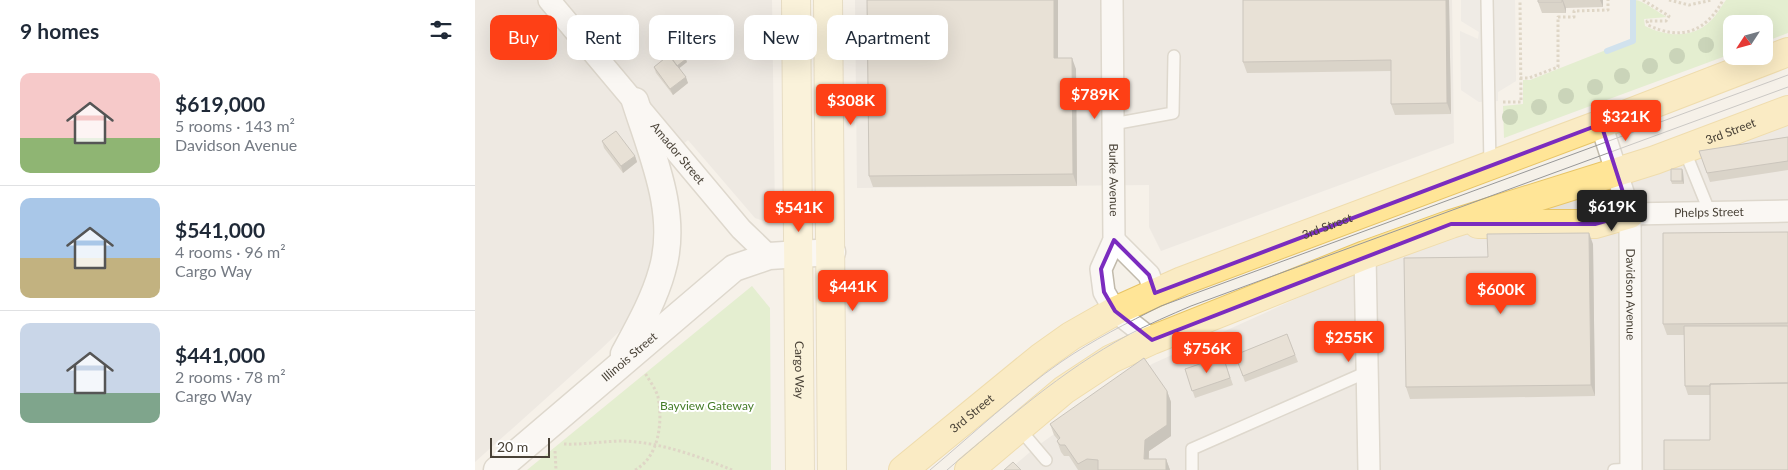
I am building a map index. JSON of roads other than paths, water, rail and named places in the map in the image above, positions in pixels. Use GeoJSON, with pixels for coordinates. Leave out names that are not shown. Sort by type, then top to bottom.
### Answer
{"type":"FeatureCollection","features":[{"type":"Feature","properties":{"kind":"main road","name":"Cargo Way"},"geometry":{"type":"LineString","coordinates":[[796,0],[799,470]]}},
{"type":"Feature","properties":{"kind":"main road"},"geometry":{"type":"LineString","coordinates":[[828,0],[833,470]]}},
{"type":"Feature","properties":{"kind":"main road","name":"3rd Street"},"geometry":{"type":"LineString","coordinates":[[903,470],[1040,358],[1071,336],[1115,311],[1155,293],[1788,52]]}},
{"type":"Feature","properties":{"kind":"main road","name":"3rd Street"},"geometry":{"type":"LineString","coordinates":[[969,470],[1064,390],[1117,356],[1152,340],[1365,255],[1451,224],[1617,172],[1788,110]]}},
{"type":"Feature","properties":{"kind":"main road"},"geometry":{"type":"LineString","coordinates":[[1451,224],[1595,224],[1630,214]]}},
{"type":"Feature","properties":{"kind":"street","name":"Amador Street"},"geometry":{"type":"LineString","coordinates":[[549,0],[741,229],[769,256]]}},
{"type":"Feature","properties":{"kind":"street","name":"Burke Avenue"},"geometry":{"type":"LineString","coordinates":[[1112,0],[1114,240],[1101,269],[1104,292],[1115,311],[1152,340]]}},
{"type":"Feature","properties":{"kind":"street"},"geometry":{"type":"LineString","coordinates":[[624,362],[663,271],[667,241],[665,193],[635,101]]}},
{"type":"Feature","properties":{"kind":"street","name":"Davidson Avenue"},"geometry":{"type":"LineString","coordinates":[[1601,124],[1630,214],[1626,470]]}},
{"type":"Feature","properties":{"kind":"street","name":"Phelps Street"},"geometry":{"type":"LineString","coordinates":[[1630,214],[1788,212]]}},
{"type":"Feature","properties":{"kind":"street"},"geometry":{"type":"LineString","coordinates":[[1114,240],[1136,259],[1149,275],[1155,293]]}},
{"type":"Feature","properties":{"kind":"street"},"geometry":{"type":"LineString","coordinates":[[769,256],[832,252]]}},
{"type":"Feature","properties":{"kind":"street"},"geometry":{"type":"LineString","coordinates":[[1365,255],[1369,470]]}},
{"type":"Feature","properties":{"kind":"street","name":"Illinois Street"},"geometry":{"type":"LineString","coordinates":[[497,470],[549,437],[624,362],[734,268],[769,256]]}},
{"type":"Feature","properties":{"kind":"lane"},"geometry":{"type":"LineString","coordinates":[[1487,0],[1491,166]]}},
{"type":"Feature","properties":{"kind":"lane"},"geometry":{"type":"LineString","coordinates":[[1113,124],[1173,113],[1173,56]]}},
{"type":"Feature","properties":{"kind":"lane"},"geometry":{"type":"LineString","coordinates":[[1683,149],[1710,213]]}},
{"type":"Feature","properties":{"kind":"lane"},"geometry":{"type":"LineString","coordinates":[[1192,470],[1192,449],[1367,372]]}},
{"type":"Feature","properties":{"kind":"lane"},"geometry":{"type":"LineString","coordinates":[[1019,426],[1046,460]]}},
{"type":"Feature","properties":{"kind":"waterway"},"geometry":{"type":"LineString","coordinates":[[1607,51],[1633,41],[1633,0]]}},
{"type":"Feature","properties":{"kind":"tram line"},"geometry":{"type":"LineString","coordinates":[[930,470],[1044,374],[1098,339],[1161,306],[1788,75]]}},
{"type":"Feature","properties":{"kind":"tram line"},"geometry":{"type":"LineString","coordinates":[[947,470],[1012,415],[1080,364],[1128,335],[1159,320],[1191,306],[1788,87]]}},
{"type":"Feature","properties":{"kind":"park label","name":"Bayview Gateway"},"geometry":{"type":"Point","coordinates":[707,406]}}]}
